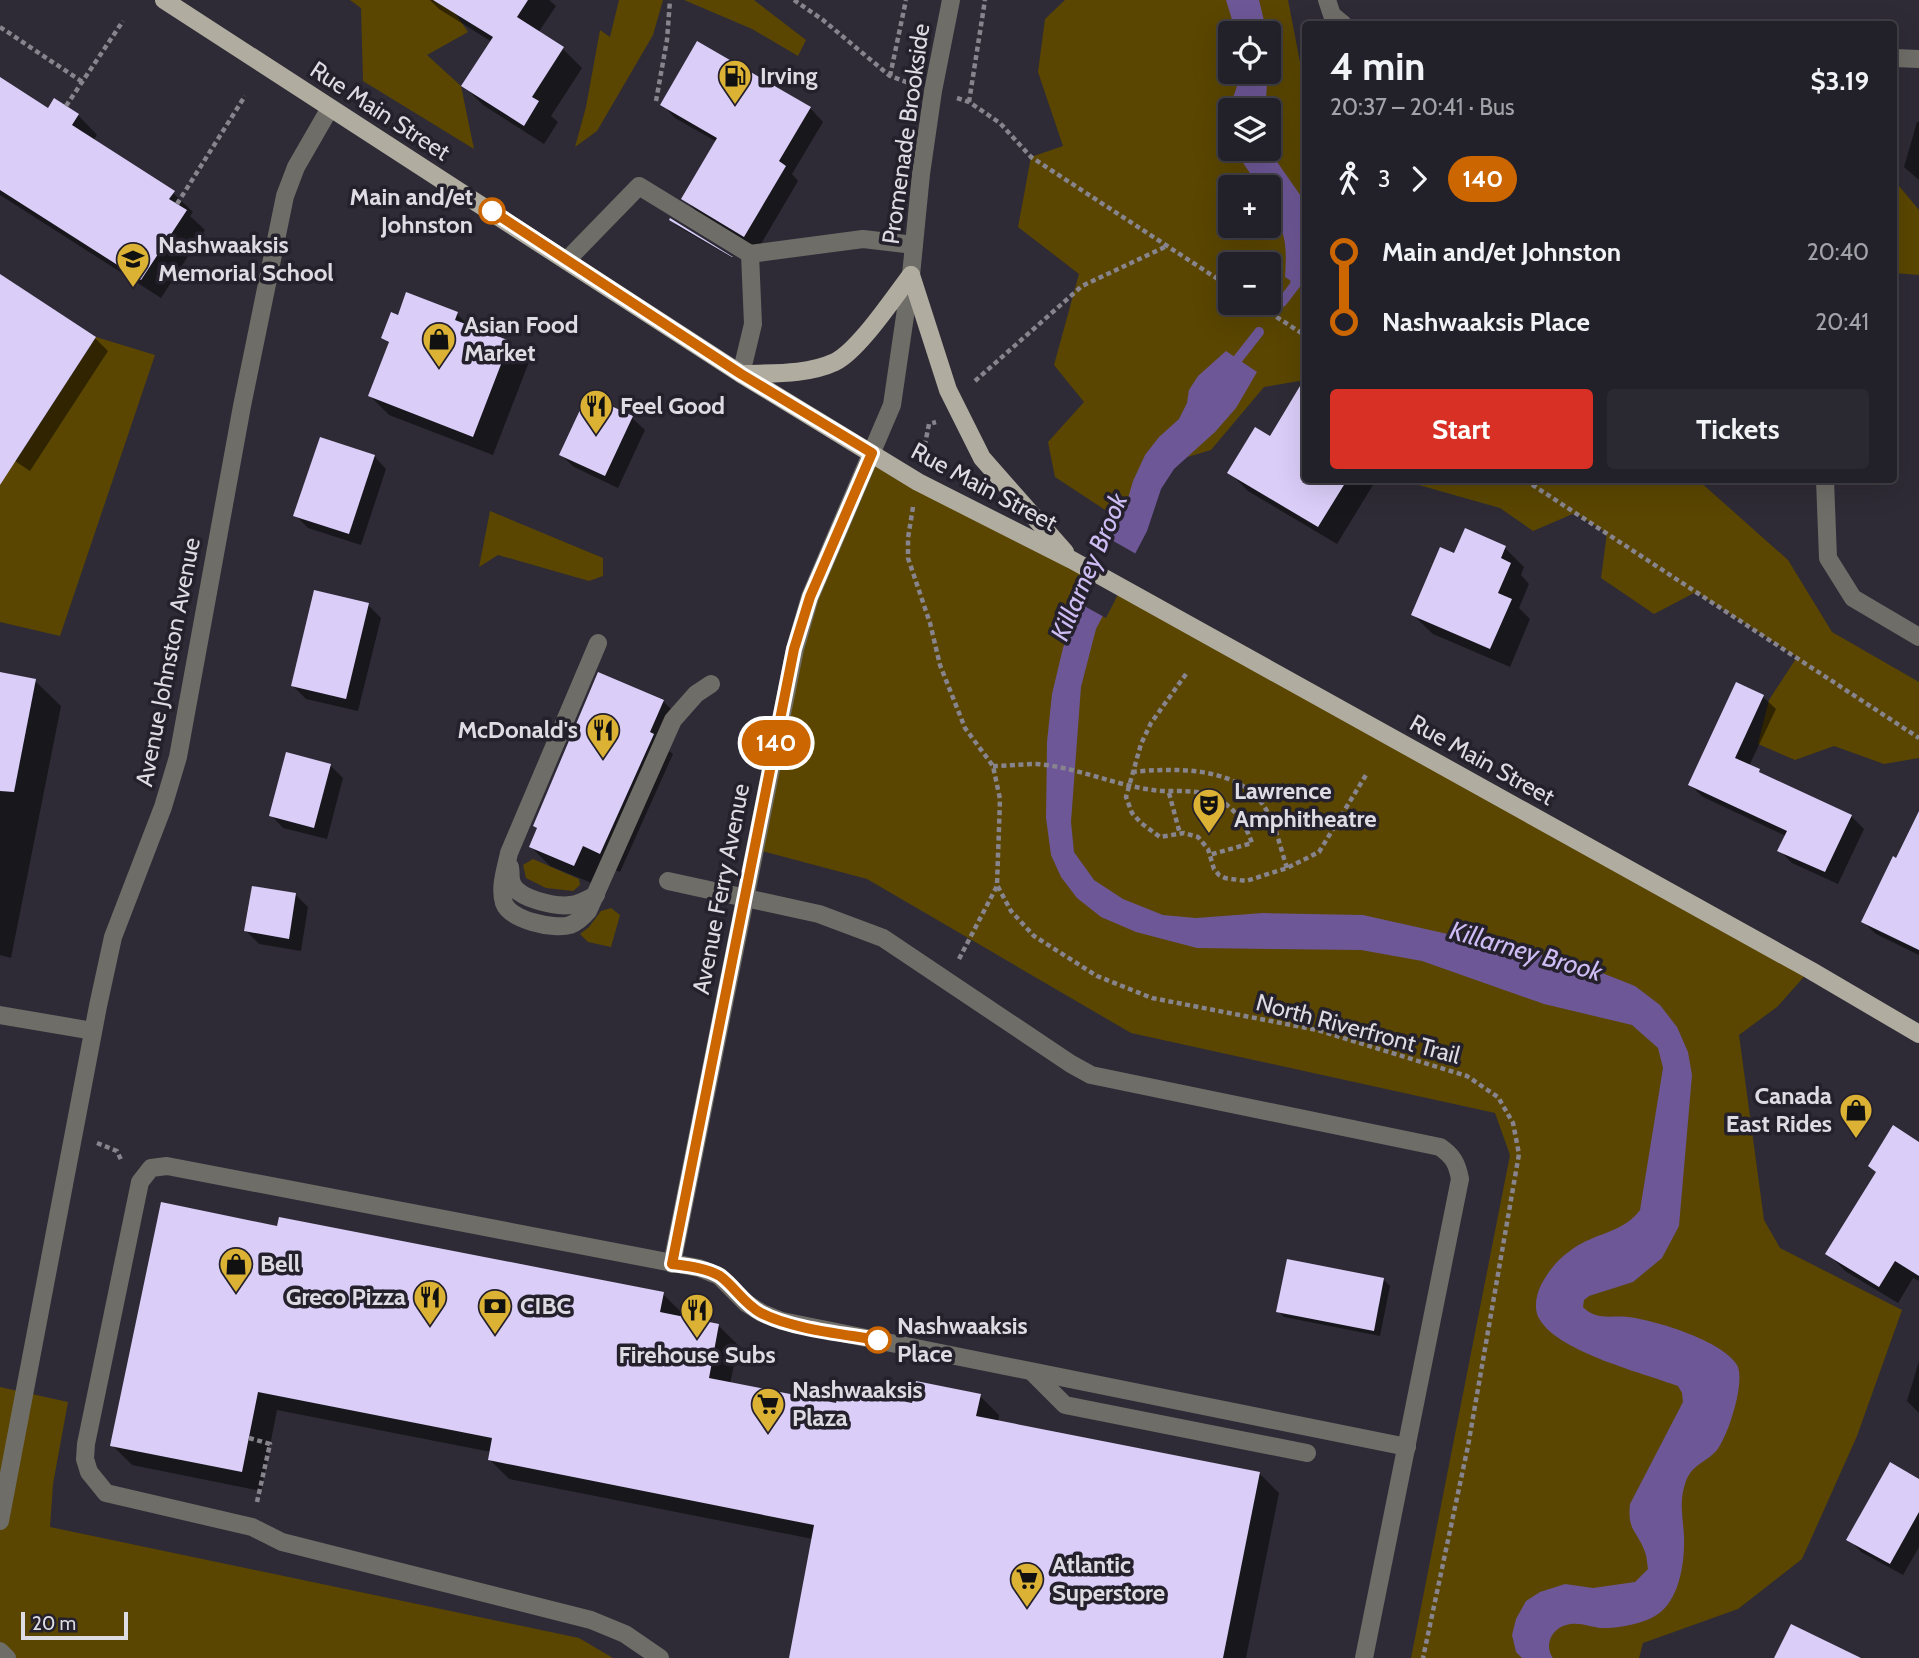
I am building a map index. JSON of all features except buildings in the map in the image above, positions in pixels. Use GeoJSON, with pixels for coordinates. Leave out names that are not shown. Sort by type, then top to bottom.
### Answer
{"type":"FeatureCollection","features":[{"type":"Feature","properties":{"kind":"main road","name":"Rue Main Street"},"geometry":{"type":"LineString","coordinates":[[164,0],[741,374],[918,482],[1072,560],[1810,970],[1919,1034]]}},
{"type":"Feature","properties":{"kind":"main road"},"geometry":{"type":"LineString","coordinates":[[741,374],[794,373],[836,361],[856,345],[911,275]]}},
{"type":"Feature","properties":{"kind":"main road"},"geometry":{"type":"LineString","coordinates":[[911,275],[948,390],[982,457],[1072,560]]}},
{"type":"Feature","properties":{"kind":"street","name":"Promenade Brookside"},"geometry":{"type":"LineString","coordinates":[[872,453],[892,405],[933,90],[951,0]]}},
{"type":"Feature","properties":{"kind":"street"},"geometry":{"type":"LineString","coordinates":[[1327,0],[1332,15],[1339,21]]}},
{"type":"Feature","properties":{"kind":"street"},"geometry":{"type":"LineString","coordinates":[[1897,58],[1919,59]]}},
{"type":"Feature","properties":{"kind":"street","name":"Avenue Johnston Avenue"},"geometry":{"type":"LineString","coordinates":[[0,1521],[113,937],[163,807],[178,757],[242,406],[285,196],[296,167],[330,108]]}},
{"type":"Feature","properties":{"kind":"street"},"geometry":{"type":"LineString","coordinates":[[567,260],[639,186],[750,254],[863,239],[914,245]]}},
{"type":"Feature","properties":{"kind":"street"},"geometry":{"type":"LineString","coordinates":[[741,374],[753,324],[750,254]]}},
{"type":"Feature","properties":{"kind":"street","name":"Avenue Ferry Avenue"},"geometry":{"type":"LineString","coordinates":[[672,1264],[794,649],[810,597],[872,453]]}},
{"type":"Feature","properties":{"kind":"street"},"geometry":{"type":"LineString","coordinates":[[1825,483],[1828,558],[1834,568],[1853,598],[1919,637]]}},
{"type":"Feature","properties":{"kind":"street"},"geometry":{"type":"LineString","coordinates":[[598,643],[509,853],[502,886],[503,901],[515,915],[528,921],[557,926],[570,925],[588,911],[673,720],[696,694],[711,684]]}},
{"type":"Feature","properties":{"kind":"street"},"geometry":{"type":"LineString","coordinates":[[668,881],[819,914],[883,939],[1091,1075],[1440,1147],[1451,1154],[1458,1165],[1460,1179],[1364,1658]]}},
{"type":"Feature","properties":{"kind":"street"},"geometry":{"type":"LineString","coordinates":[[0,1016],[93,1031]]}},
{"type":"Feature","properties":{"kind":"street"},"geometry":{"type":"LineString","coordinates":[[660,1658],[625,1634],[591,1620],[282,1542],[252,1527],[106,1493],[89,1472],[85,1460],[86,1444],[140,1182],[151,1168],[167,1166],[699,1268],[719,1276],[746,1303],[782,1321],[1407,1447]]}},
{"type":"Feature","properties":{"kind":"street"},"geometry":{"type":"LineString","coordinates":[[1032,1371],[1065,1405],[1307,1453]]}},
{"type":"Feature","properties":{"kind":"street"},"geometry":{"type":"LineString","coordinates":[[0,1651],[7,1658]]}},
{"type":"Feature","properties":{"kind":"path"},"geometry":{"type":"LineString","coordinates":[[656,101],[667,40],[670,0]]}},
{"type":"Feature","properties":{"kind":"path"},"geometry":{"type":"LineString","coordinates":[[794,0],[823,20],[890,76],[906,0]]}},
{"type":"Feature","properties":{"kind":"path"},"geometry":{"type":"LineString","coordinates":[[985,0],[969,102],[1000,123],[1031,157],[1218,279]]}},
{"type":"Feature","properties":{"kind":"path"},"geometry":{"type":"LineString","coordinates":[[66,106],[84,83],[123,21]]}},
{"type":"Feature","properties":{"kind":"path"},"geometry":{"type":"LineString","coordinates":[[0,27],[84,83]]}},
{"type":"Feature","properties":{"kind":"path"},"geometry":{"type":"LineString","coordinates":[[177,204],[245,96]]}},
{"type":"Feature","properties":{"kind":"path"},"geometry":{"type":"LineString","coordinates":[[975,381],[1082,286],[1167,246]]}},
{"type":"Feature","properties":{"kind":"path"},"geometry":{"type":"LineString","coordinates":[[1274,315],[1302,333]]}},
{"type":"Feature","properties":{"kind":"path"},"geometry":{"type":"LineString","coordinates":[[1530,483],[1919,738]]}},
{"type":"Feature","properties":{"kind":"path"},"geometry":{"type":"LineString","coordinates":[[908,538],[908,558],[953,703],[965,728],[993,766],[1000,799],[997,885],[971,940]]}},
{"type":"Feature","properties":{"kind":"path"},"geometry":{"type":"LineString","coordinates":[[1186,674],[1151,723],[1132,772],[1127,804],[1141,823],[1160,837],[1180,834],[1198,837],[1204,842],[1219,875],[1246,881],[1287,868],[1320,852],[1366,775]]}},
{"type":"Feature","properties":{"kind":"path"},"geometry":{"type":"LineString","coordinates":[[993,766],[1037,764],[1092,775],[1128,786],[1169,793],[1189,791],[1210,795],[1230,807],[1243,822],[1252,844],[1209,855]]}},
{"type":"Feature","properties":{"kind":"path"},"geometry":{"type":"LineString","coordinates":[[1132,772],[1189,769],[1209,773],[1251,792],[1266,811],[1287,868]]}},
{"type":"Feature","properties":{"kind":"path"},"geometry":{"type":"LineString","coordinates":[[1169,793],[1180,834]]}},
{"type":"Feature","properties":{"kind":"path","name":"North Riverfront Trail"},"geometry":{"type":"LineString","coordinates":[[997,885],[1011,911],[1034,936],[1097,976],[1152,998],[1317,1031],[1467,1076],[1498,1097],[1513,1123],[1519,1154],[1468,1446],[1423,1658]]}},
{"type":"Feature","properties":{"kind":"path"},"geometry":{"type":"LineString","coordinates":[[74,1134],[117,1151],[138,1192]]}},
{"type":"Feature","properties":{"kind":"path"},"geometry":{"type":"LineString","coordinates":[[249,1438],[270,1444],[263,1477]]}},
{"type":"Feature","properties":{"kind":"shaded area"},"geometry":{"type":"Polygon","coordinates":[[[350,0],[433,0],[455,13],[468,32],[427,55],[461,86],[474,149],[363,81],[361,8],[350,0]]]}},
{"type":"Feature","properties":{"kind":"shaded area"},"geometry":{"type":"Polygon","coordinates":[[[619,0],[663,0],[653,35],[597,131],[575,147],[586,107],[600,30],[610,37],[619,0]]]}},
{"type":"Feature","properties":{"kind":"shaded area"},"geometry":{"type":"Polygon","coordinates":[[[684,0],[754,0],[806,40],[798,56],[752,29],[684,0]]]}},
{"type":"Feature","properties":{"kind":"shaded area"},"geometry":{"type":"Polygon","coordinates":[[[1065,0],[1288,0],[1302,72],[1302,381],[1264,387],[1211,450],[1157,466],[1131,527],[1055,477],[1048,442],[1084,402],[1054,365],[1079,274],[1018,227],[1031,157],[1063,146],[1038,72],[1045,19],[1065,0]]]}},
{"type":"Feature","properties":{"kind":"shaded area"},"geometry":{"type":"Polygon","coordinates":[[[1226,0],[1259,0],[1264,21],[1232,21],[1226,0]]]}},
{"type":"Feature","properties":{"kind":"shaded area"},"geometry":{"type":"Polygon","coordinates":[[[1267,84],[1266,98],[1232,98],[1237,86],[1267,84]]]}},
{"type":"Feature","properties":{"kind":"shaded area"},"geometry":{"type":"Polygon","coordinates":[[[1242,161],[1277,161],[1302,198],[1302,288],[1285,277],[1285,242],[1281,229],[1281,175],[1251,175],[1242,161]]]}},
{"type":"Feature","properties":{"kind":"shaded area"},"geometry":{"type":"Polygon","coordinates":[[[1897,184],[1919,210],[1919,275],[1897,273],[1897,184]]]}},
{"type":"Feature","properties":{"kind":"shaded area"},"geometry":{"type":"Polygon","coordinates":[[[96,337],[155,355],[60,636],[0,622],[0,448],[17,459],[96,337]]]}},
{"type":"Feature","properties":{"kind":"shaded area"},"geometry":{"type":"Polygon","coordinates":[[[1226,351],[1257,372],[1236,408],[1215,432],[1174,469],[1161,489],[1147,531],[1096,629],[1081,687],[1071,822],[1074,852],[1094,880],[1123,899],[1163,915],[1196,918],[1263,913],[1363,915],[1577,963],[1635,986],[1660,1005],[1677,1027],[1688,1052],[1692,1075],[1679,1226],[1662,1258],[1633,1282],[1589,1296],[1584,1300],[1583,1307],[1599,1316],[1628,1317],[1671,1327],[1718,1348],[1737,1365],[1738,1395],[1731,1421],[1717,1450],[1691,1472],[1685,1484],[1682,1504],[1683,1557],[1680,1579],[1671,1599],[1658,1614],[1631,1625],[1602,1628],[1575,1624],[1561,1627],[1553,1634],[1549,1643],[1553,1658],[1522,1658],[1516,1652],[1512,1635],[1516,1619],[1526,1601],[1540,1592],[1565,1584],[1593,1588],[1635,1582],[1648,1569],[1645,1552],[1631,1525],[1630,1504],[1683,1402],[1678,1386],[1603,1360],[1565,1342],[1540,1320],[1536,1307],[1541,1285],[1561,1258],[1585,1242],[1627,1223],[1640,1210],[1663,1068],[1658,1048],[1632,1025],[1544,1004],[1422,961],[1361,950],[1197,948],[1136,932],[1101,917],[1077,898],[1061,877],[1051,855],[1046,818],[1047,742],[1052,694],[1063,648],[1074,618],[1124,512],[1133,481],[1145,455],[1159,437],[1179,419],[1187,403],[1189,390],[1198,376],[1226,351]]]}},
{"type":"Feature","properties":{"kind":"shaded area"},"geometry":{"type":"Polygon","coordinates":[[[871,453],[1810,970],[1777,1007],[1739,1035],[1764,1220],[1780,1248],[1902,1310],[1857,1436],[1802,1559],[1738,1609],[1643,1643],[1639,1658],[1411,1658],[1510,1155],[1495,1113],[1131,1033],[867,879],[754,849],[795,649],[871,453]]]}},
{"type":"Feature","properties":{"kind":"shaded area"},"geometry":{"type":"Polygon","coordinates":[[[1412,483],[1701,483],[1788,560],[1832,632],[1919,682],[1919,758],[1884,764],[1834,746],[1795,760],[1758,744],[1769,700],[1797,657],[1696,592],[1654,614],[1601,578],[1607,533],[1575,513],[1533,531],[1500,508],[1412,483]]]}},
{"type":"Feature","properties":{"kind":"shaded area"},"geometry":{"type":"Polygon","coordinates":[[[490,511],[603,558],[603,576],[589,581],[498,555],[479,567],[490,511]]]}},
{"type":"Feature","properties":{"kind":"shaded area"},"geometry":{"type":"Polygon","coordinates":[[[533,859],[579,879],[580,885],[573,891],[546,888],[526,878],[523,865],[533,859]]]}},
{"type":"Feature","properties":{"kind":"shaded area"},"geometry":{"type":"Polygon","coordinates":[[[611,908],[620,915],[611,947],[588,942],[580,934],[601,911],[611,908]]]}},
{"type":"Feature","properties":{"kind":"shaded area"},"geometry":{"type":"Polygon","coordinates":[[[0,1387],[68,1402],[53,1484],[50,1527],[579,1638],[613,1658],[0,1658],[0,1387]]]}},
{"type":"Feature","properties":{"kind":"pier"},"geometry":{"type":"Polygon","coordinates":[[[1108,538],[1138,555],[1106,618],[1077,602],[1108,538]]]}},
{"type":"Feature","properties":{"kind":"waterway","name":"Killarney Brook"},"geometry":{"type":"LineString","coordinates":[[1282,302],[1295,285],[1296,273]]}},
{"type":"Feature","properties":{"kind":"waterway","name":"Killarney Brook"},"geometry":{"type":"LineString","coordinates":[[1230,369],[1259,332]]}},
{"type":"Feature","properties":{"kind":"bus line","name":"140"},"geometry":{"type":"LineString","coordinates":[[492,211],[741,374],[872,453],[810,597],[794,649],[672,1264],[699,1268],[719,1276],[746,1303],[782,1321],[878,1340]]}},
{"type":"Feature","properties":{"kind":"place","name":"Irving"},"geometry":{"type":"Point","coordinates":[735,106]}},
{"type":"Feature","properties":{"kind":"place","name":"Main and/et Johnston"},"geometry":{"type":"Point","coordinates":[492,211]}},
{"type":"Feature","properties":{"kind":"place","name":"Nashwaaksis Memorial School"},"geometry":{"type":"Point","coordinates":[133,289]}},
{"type":"Feature","properties":{"kind":"place","name":"Asian Food Market"},"geometry":{"type":"Point","coordinates":[439,369]}},
{"type":"Feature","properties":{"kind":"place","name":"Feel Good"},"geometry":{"type":"Point","coordinates":[596,436]}},
{"type":"Feature","properties":{"kind":"place","name":"McDonald's"},"geometry":{"type":"Point","coordinates":[603,760]}},
{"type":"Feature","properties":{"kind":"place","name":"Lawrence Amphitheatre"},"geometry":{"type":"Point","coordinates":[1209,835]}},
{"type":"Feature","properties":{"kind":"place","name":"Canada East Rides"},"geometry":{"type":"Point","coordinates":[1856,1140]}},
{"type":"Feature","properties":{"kind":"place","name":"Bell"},"geometry":{"type":"Point","coordinates":[236,1294]}},
{"type":"Feature","properties":{"kind":"place","name":"Greco Pizza"},"geometry":{"type":"Point","coordinates":[430,1327]}},
{"type":"Feature","properties":{"kind":"place","name":"CIBC"},"geometry":{"type":"Point","coordinates":[495,1336]}},
{"type":"Feature","properties":{"kind":"place","name":"Firehouse Subs"},"geometry":{"type":"Point","coordinates":[697,1340]}},
{"type":"Feature","properties":{"kind":"place","name":"Nashwaaksis Place"},"geometry":{"type":"Point","coordinates":[878,1340]}},
{"type":"Feature","properties":{"kind":"place","name":"Nashwaaksis Plaza"},"geometry":{"type":"Point","coordinates":[768,1434]}},
{"type":"Feature","properties":{"kind":"place","name":"Atlantic Superstore"},"geometry":{"type":"Point","coordinates":[1027,1609]}}]}
